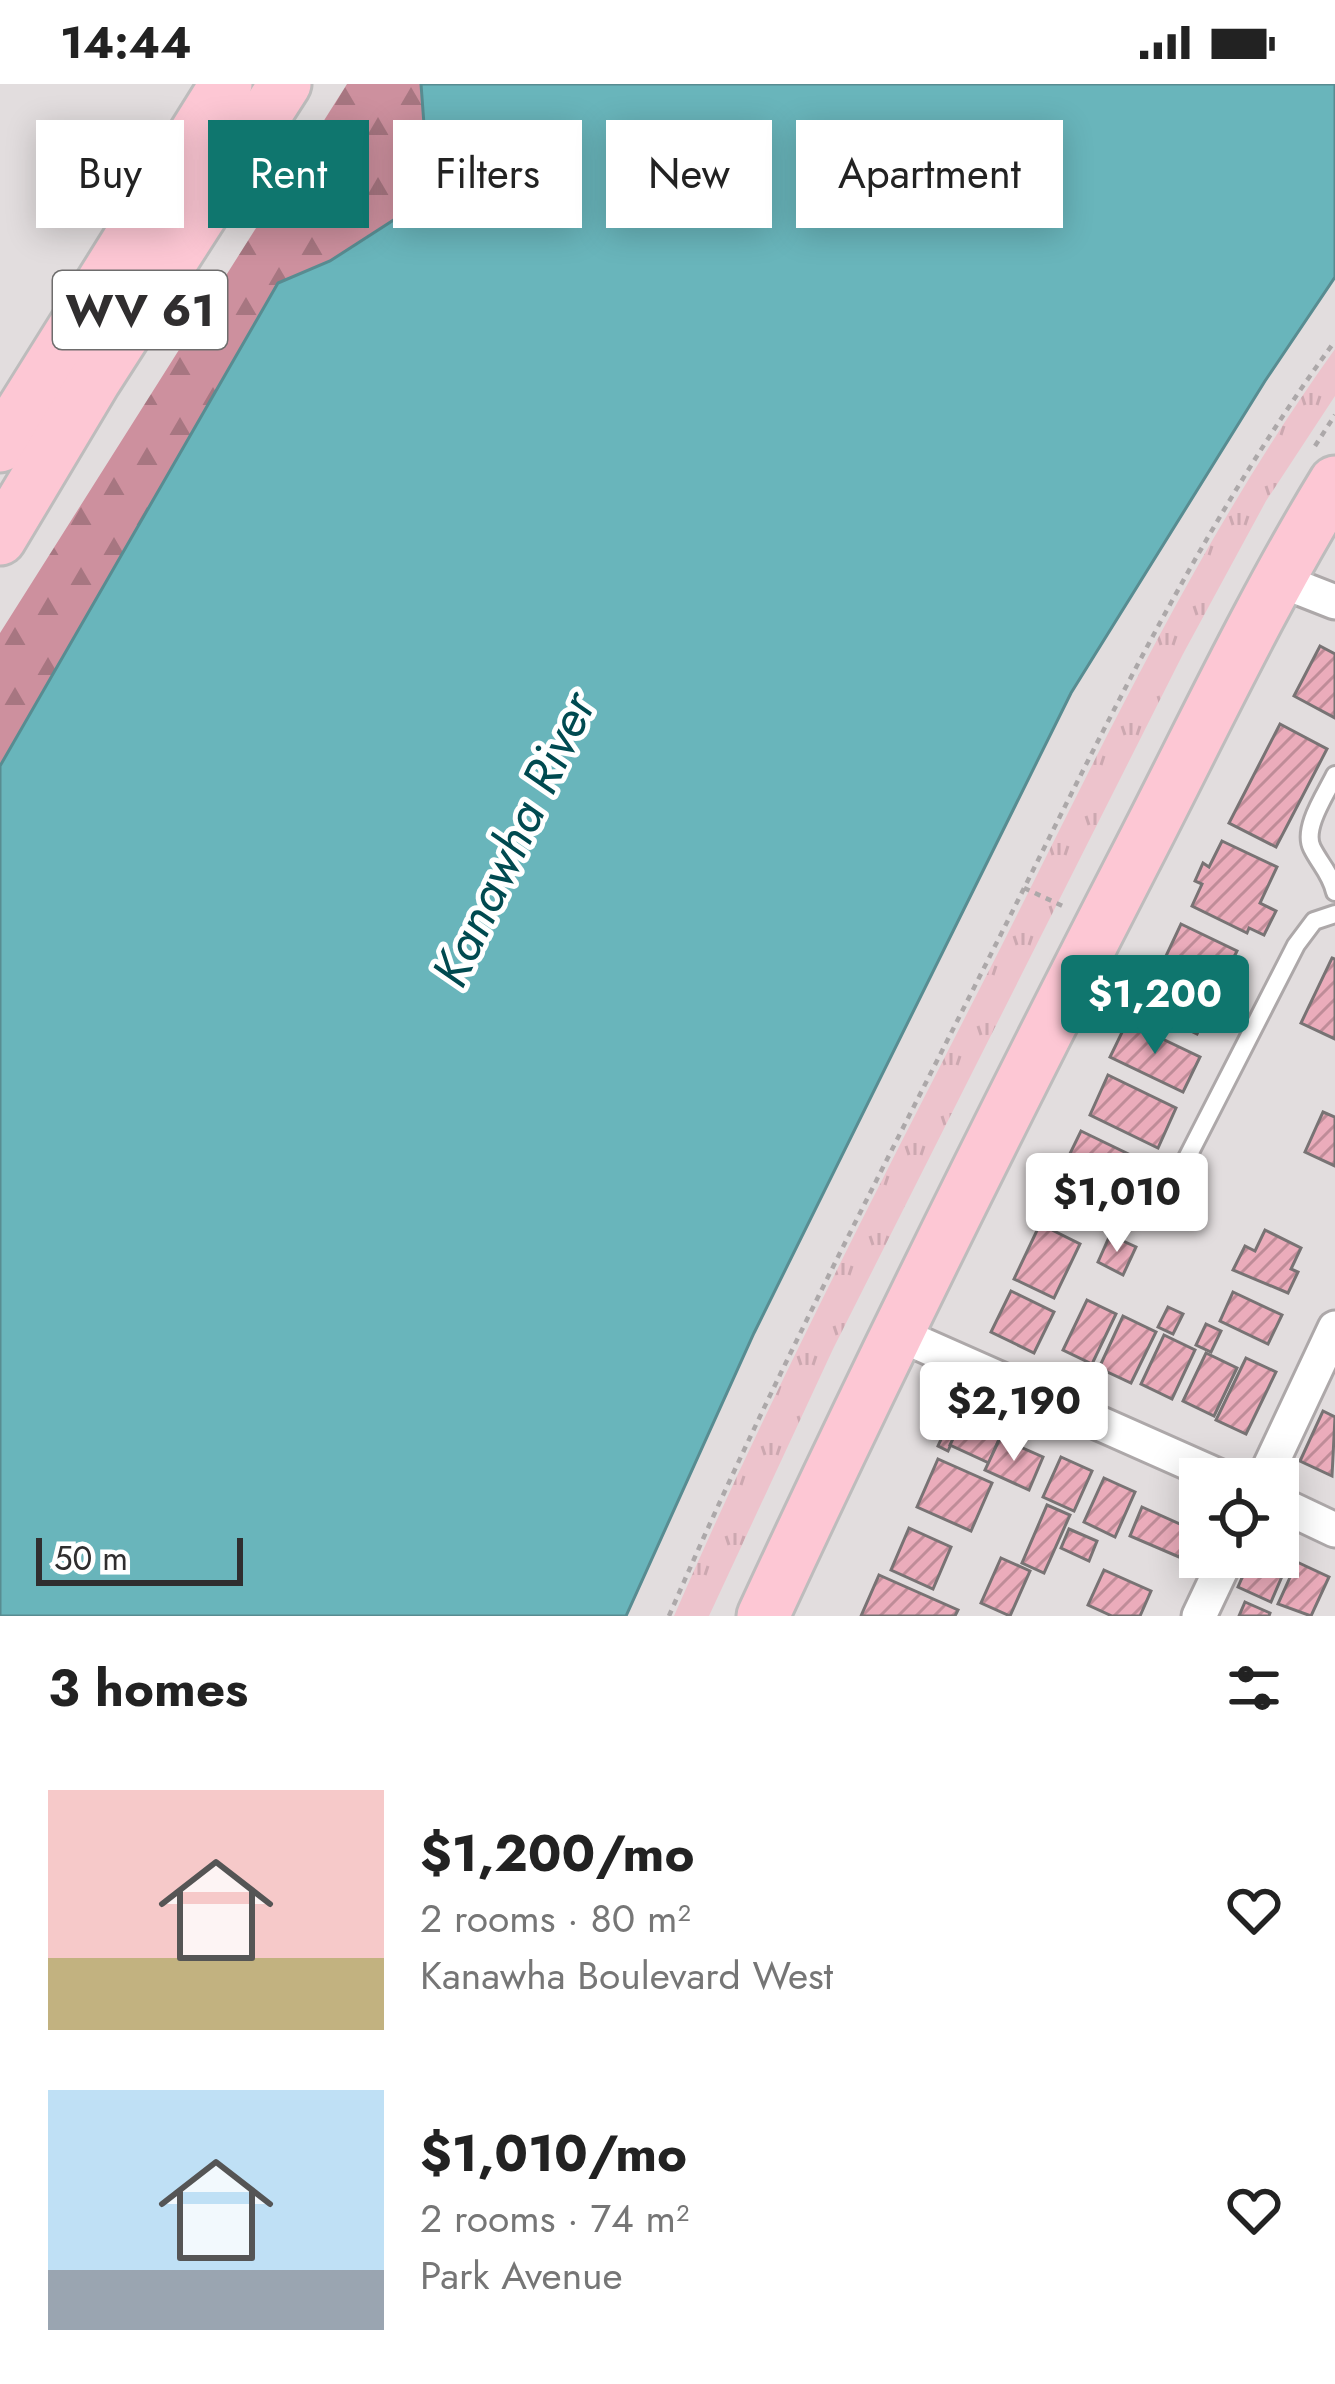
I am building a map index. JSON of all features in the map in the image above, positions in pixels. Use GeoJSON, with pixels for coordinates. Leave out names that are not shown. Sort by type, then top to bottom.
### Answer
{"type":"FeatureCollection","features":[{"type":"Feature","properties":{"kind":"main road","name":"WV 61"},"geometry":{"type":"LineString","coordinates":[[0,446],[226,84]]}},
{"type":"Feature","properties":{"kind":"main road","name":"WV 61"},"geometry":{"type":"LineString","coordinates":[[0,538],[285,84]]}},
{"type":"Feature","properties":{"kind":"main road"},"geometry":{"type":"LineString","coordinates":[[763,1616],[896,1333],[1279,580],[1335,482]]}},
{"type":"Feature","properties":{"kind":"street"},"geometry":{"type":"LineString","coordinates":[[1279,580],[1335,602]]}},
{"type":"Feature","properties":{"kind":"street"},"geometry":{"type":"LineString","coordinates":[[1274,1458],[1335,1328]]}},
{"type":"Feature","properties":{"kind":"street"},"geometry":{"type":"LineString","coordinates":[[896,1333],[1179,1459]]}},
{"type":"Feature","properties":{"kind":"street"},"geometry":{"type":"LineString","coordinates":[[1299,1513],[1335,1530]]}},
{"type":"Feature","properties":{"kind":"street"},"geometry":{"type":"LineString","coordinates":[[1199,1616],[1217,1578]]}},
{"type":"Feature","properties":{"kind":"lane"},"geometry":{"type":"LineString","coordinates":[[1335,775],[1309,833],[1335,892]]}},
{"type":"Feature","properties":{"kind":"lane"},"geometry":{"type":"LineString","coordinates":[[1166,1199],[1296,945],[1314,921],[1335,914]]}},
{"type":"Feature","properties":{"kind":"path"},"geometry":{"type":"LineString","coordinates":[[669,1616],[812,1310],[1024,888],[1227,502],[1278,419],[1335,341]]}},
{"type":"Feature","properties":{"kind":"path"},"geometry":{"type":"LineString","coordinates":[[1024,888],[1067,908]]}},
{"type":"Feature","properties":{"kind":"green space"},"geometry":{"type":"Polygon","coordinates":[[[347,84],[421,84],[424,120],[393,120],[393,220],[330,261],[278,283],[0,766],[0,633],[256,228],[369,228],[369,120],[324,120],[347,84]]]}},
{"type":"Feature","properties":{"kind":"green space"},"geometry":{"type":"Polygon","coordinates":[[[1335,349],[1335,396],[1266,501],[1183,654],[833,1349],[709,1616],[674,1616],[791,1362],[1117,716],[1241,492],[1335,349]]]}},
{"type":"Feature","properties":{"kind":"water","name":"Kanawha River"},"geometry":{"type":"Polygon","coordinates":[[[421,84],[1335,84],[1335,277],[1071,693],[754,1333],[626,1616],[0,1616],[0,766],[278,283],[330,261],[393,220],[393,228],[582,228],[582,120],[424,120],[421,84]]]}},
{"type":"Feature","properties":{"kind":"building"},"geometry":{"type":"Polygon","coordinates":[[[1320,646],[1335,654],[1335,718],[1294,696],[1320,646]]]}},
{"type":"Feature","properties":{"kind":"building"},"geometry":{"type":"Polygon","coordinates":[[[1280,724],[1327,749],[1276,847],[1229,823],[1280,724]]]}},
{"type":"Feature","properties":{"kind":"building"},"geometry":{"type":"Polygon","coordinates":[[[1222,841],[1277,867],[1260,903],[1276,911],[1264,935],[1249,928],[1247,933],[1192,906],[1202,884],[1195,881],[1203,863],[1209,867],[1222,841]]]}},
{"type":"Feature","properties":{"kind":"building"},"geometry":{"type":"Polygon","coordinates":[[[1181,924],[1237,951],[1197,1034],[1142,1007],[1181,924]]]}},
{"type":"Feature","properties":{"kind":"building"},"geometry":{"type":"Polygon","coordinates":[[[1335,959],[1335,1039],[1301,1023],[1335,959]]]}},
{"type":"Feature","properties":{"kind":"building"},"geometry":{"type":"Polygon","coordinates":[[[1127,1022],[1200,1057],[1183,1092],[1110,1057],[1127,1022]]]}},
{"type":"Feature","properties":{"kind":"building"},"geometry":{"type":"Polygon","coordinates":[[[1108,1075],[1176,1108],[1158,1148],[1090,1115],[1108,1075]]]}},
{"type":"Feature","properties":{"kind":"building"},"geometry":{"type":"Polygon","coordinates":[[[1323,1112],[1335,1117],[1335,1166],[1305,1152],[1323,1112]]]}},
{"type":"Feature","properties":{"kind":"building"},"geometry":{"type":"Polygon","coordinates":[[[1081,1131],[1147,1163],[1128,1202],[1062,1170],[1081,1131]]]}},
{"type":"Feature","properties":{"kind":"building"},"geometry":{"type":"Polygon","coordinates":[[[1040,1224],[1080,1244],[1054,1298],[1014,1279],[1040,1224]]]}},
{"type":"Feature","properties":{"kind":"building"},"geometry":{"type":"Polygon","coordinates":[[[1265,1230],[1301,1248],[1291,1269],[1298,1272],[1288,1293],[1233,1270],[1245,1246],[1255,1251],[1265,1230]]]}},
{"type":"Feature","properties":{"kind":"building"},"geometry":{"type":"Polygon","coordinates":[[[1110,1235],[1136,1247],[1123,1275],[1098,1262],[1110,1235]]]}},
{"type":"Feature","properties":{"kind":"building"},"geometry":{"type":"Polygon","coordinates":[[[1011,1291],[1054,1312],[1034,1353],[991,1332],[1011,1291]]]}},
{"type":"Feature","properties":{"kind":"building"},"geometry":{"type":"Polygon","coordinates":[[[1233,1292],[1282,1315],[1268,1344],[1220,1321],[1233,1292]]]}},
{"type":"Feature","properties":{"kind":"building"},"geometry":{"type":"Polygon","coordinates":[[[1087,1300],[1116,1314],[1092,1364],[1063,1350],[1087,1300]]]}},
{"type":"Feature","properties":{"kind":"building"},"geometry":{"type":"Polygon","coordinates":[[[1168,1307],[1183,1314],[1173,1334],[1158,1327],[1168,1307]]]}},
{"type":"Feature","properties":{"kind":"building"},"geometry":{"type":"Polygon","coordinates":[[[1123,1316],[1156,1332],[1131,1383],[1099,1368],[1123,1316]]]}},
{"type":"Feature","properties":{"kind":"building"},"geometry":{"type":"Polygon","coordinates":[[[1206,1324],[1221,1331],[1211,1352],[1196,1345],[1206,1324]]]}},
{"type":"Feature","properties":{"kind":"building"},"geometry":{"type":"Polygon","coordinates":[[[1164,1335],[1195,1350],[1172,1399],[1141,1384],[1164,1335]]]}},
{"type":"Feature","properties":{"kind":"building"},"geometry":{"type":"Polygon","coordinates":[[[1206,1353],[1237,1368],[1214,1416],[1183,1401],[1206,1353]]]}},
{"type":"Feature","properties":{"kind":"building"},"geometry":{"type":"Polygon","coordinates":[[[1246,1358],[1276,1372],[1246,1434],[1216,1420],[1246,1358]]]}},
{"type":"Feature","properties":{"kind":"building"},"geometry":{"type":"Polygon","coordinates":[[[954,1411],[964,1415],[948,1451],[938,1446],[954,1411]]]}},
{"type":"Feature","properties":{"kind":"building"},"geometry":{"type":"Polygon","coordinates":[[[1323,1411],[1335,1417],[1332,1476],[1300,1461],[1323,1411]]]}},
{"type":"Feature","properties":{"kind":"building"},"geometry":{"type":"Polygon","coordinates":[[[964,1415],[1002,1432],[989,1463],[950,1445],[964,1415]]]}},
{"type":"Feature","properties":{"kind":"building"},"geometry":{"type":"Polygon","coordinates":[[[1005,1426],[1025,1436],[1020,1447],[1000,1438],[1005,1426]]]}},
{"type":"Feature","properties":{"kind":"building"},"geometry":{"type":"Polygon","coordinates":[[[1000,1438],[1043,1457],[1029,1490],[985,1470],[1000,1438]]]}},
{"type":"Feature","properties":{"kind":"building"},"geometry":{"type":"Polygon","coordinates":[[[1061,1457],[1092,1471],[1074,1511],[1043,1497],[1061,1457]]]}},
{"type":"Feature","properties":{"kind":"building"},"geometry":{"type":"Polygon","coordinates":[[[938,1459],[992,1483],[971,1531],[917,1507],[938,1459]]]}},
{"type":"Feature","properties":{"kind":"building"},"geometry":{"type":"Polygon","coordinates":[[[1104,1478],[1135,1492],[1115,1537],[1084,1522],[1104,1478]]]}},
{"type":"Feature","properties":{"kind":"building"},"geometry":{"type":"Polygon","coordinates":[[[1047,1505],[1070,1515],[1044,1573],[1022,1563],[1047,1505]]]}},
{"type":"Feature","properties":{"kind":"building"},"geometry":{"type":"Polygon","coordinates":[[[1142,1507],[1179,1524],[1179,1557],[1130,1536],[1142,1507]]]}},
{"type":"Feature","properties":{"kind":"building"},"geometry":{"type":"Polygon","coordinates":[[[909,1528],[951,1547],[933,1589],[891,1570],[909,1528]]]}},
{"type":"Feature","properties":{"kind":"building"},"geometry":{"type":"Polygon","coordinates":[[[1069,1529],[1097,1541],[1089,1561],[1061,1548],[1069,1529]]]}},
{"type":"Feature","properties":{"kind":"building"},"geometry":{"type":"Polygon","coordinates":[[[1001,1558],[1030,1571],[1010,1616],[981,1603],[1001,1558]]]}},
{"type":"Feature","properties":{"kind":"building"},"geometry":{"type":"Polygon","coordinates":[[[1299,1563],[1329,1577],[1311,1616],[1278,1604],[1290,1578],[1299,1578],[1299,1563]]]}},
{"type":"Feature","properties":{"kind":"building"},"geometry":{"type":"Polygon","coordinates":[[[1104,1570],[1151,1591],[1140,1616],[1112,1616],[1088,1605],[1104,1570]]]}},
{"type":"Feature","properties":{"kind":"building"},"geometry":{"type":"Polygon","coordinates":[[[879,1575],[958,1610],[955,1616],[861,1616],[879,1575]]]}},
{"type":"Feature","properties":{"kind":"building"},"geometry":{"type":"Polygon","coordinates":[[[1242,1578],[1281,1578],[1271,1602],[1238,1587],[1242,1578]]]}},
{"type":"Feature","properties":{"kind":"building"},"geometry":{"type":"Polygon","coordinates":[[[1245,1602],[1270,1613],[1269,1616],[1239,1616],[1245,1602]]]}}]}
